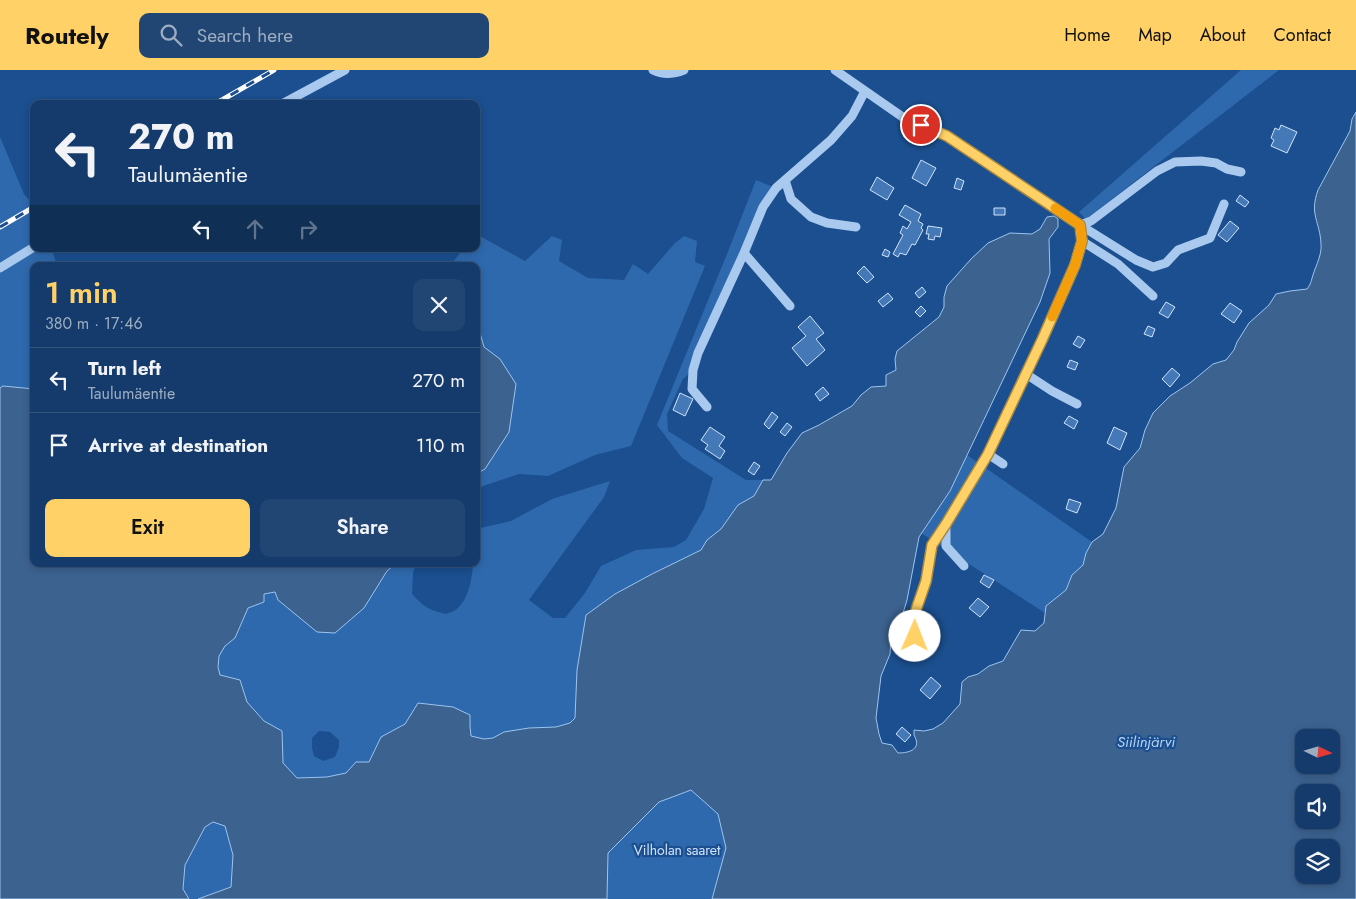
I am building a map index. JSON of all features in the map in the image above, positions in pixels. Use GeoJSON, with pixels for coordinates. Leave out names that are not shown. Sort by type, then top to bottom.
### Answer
{"type":"FeatureCollection","features":[{"type":"Feature","properties":{"kind":"street"},"geometry":{"type":"LineString","coordinates":[[289,100],[345,70]]}},
{"type":"Feature","properties":{"kind":"street"},"geometry":{"type":"LineString","coordinates":[[653,70],[658,73],[676,74],[684,70]]}},
{"type":"Feature","properties":{"kind":"street"},"geometry":{"type":"LineString","coordinates":[[836,70],[904,118],[947,136],[1080,225],[1136,260],[1153,267],[1166,263],[1178,250],[1210,238],[1224,204]]}},
{"type":"Feature","properties":{"kind":"street"},"geometry":{"type":"LineString","coordinates":[[708,407],[692,389],[693,370],[698,353],[763,207],[776,188],[831,140],[852,116],[865,91]]}},
{"type":"Feature","properties":{"kind":"street"},"geometry":{"type":"LineString","coordinates":[[1080,225],[1091,220],[1157,172],[1175,162],[1201,161],[1216,163],[1227,169],[1241,172]]}},
{"type":"Feature","properties":{"kind":"street"},"geometry":{"type":"LineString","coordinates":[[785,180],[791,199],[811,217],[827,223],[856,227]]}},
{"type":"Feature","properties":{"kind":"street"},"geometry":{"type":"LineString","coordinates":[[922,648],[915,636],[916,610],[926,581],[932,545],[988,454],[1026,374],[1075,265],[1082,241],[1080,225]]}},
{"type":"Feature","properties":{"kind":"street"},"geometry":{"type":"LineString","coordinates":[[1082,241],[1118,264],[1153,296]]}},
{"type":"Feature","properties":{"kind":"street"},"geometry":{"type":"LineString","coordinates":[[0,268],[30,249]]}},
{"type":"Feature","properties":{"kind":"street"},"geometry":{"type":"LineString","coordinates":[[744,253],[790,306]]}},
{"type":"Feature","properties":{"kind":"street"},"geometry":{"type":"LineString","coordinates":[[1026,374],[1077,404]]}},
{"type":"Feature","properties":{"kind":"street"},"geometry":{"type":"LineString","coordinates":[[988,454],[1003,464]]}},
{"type":"Feature","properties":{"kind":"street"},"geometry":{"type":"LineString","coordinates":[[946,524],[946,546],[964,566]]}},
{"type":"Feature","properties":{"kind":"green space"},"geometry":{"type":"Polygon","coordinates":[[[1241,70],[1279,70],[1086,219],[1079,212],[1241,70]]]}},
{"type":"Feature","properties":{"kind":"green space"},"geometry":{"type":"Polygon","coordinates":[[[1356,112],[1356,276],[936,759],[601,714],[261,899],[175,899],[219,656],[225,646],[235,638],[248,607],[166,567],[415,567],[412,594],[427,607],[446,614],[461,605],[471,582],[473,567],[480,567],[480,528],[511,521],[552,499],[610,481],[604,497],[529,600],[553,618],[565,618],[585,593],[601,566],[636,550],[674,547],[686,540],[704,509],[713,478],[682,458],[657,425],[756,180],[776,188],[693,370],[683,379],[667,414],[668,431],[746,480],[771,480],[787,453],[802,433],[852,406],[871,387],[886,386],[886,375],[896,370],[895,359],[897,351],[939,317],[944,307],[947,286],[988,243],[1010,233],[1032,234],[1040,229],[1047,217],[1054,216],[1058,219],[1058,227],[1049,239],[1050,273],[1040,302],[967,455],[1092,542],[1103,534],[1116,508],[1124,467],[1140,448],[1145,430],[1153,413],[1170,396],[1190,383],[1213,364],[1226,360],[1234,350],[1249,323],[1269,305],[1276,294],[1307,289],[1321,252],[1315,212],[1318,190],[1350,131],[1352,119],[1356,112]],[[921,533],[907,600],[899,626],[891,639],[890,654],[881,676],[876,718],[882,743],[892,745],[898,753],[914,749],[917,744],[914,730],[924,731],[933,729],[943,723],[960,704],[962,682],[989,666],[1003,661],[1021,630],[1035,631],[1044,623],[1045,613],[921,533]],[[319,731],[312,738],[314,756],[323,761],[335,757],[339,747],[339,740],[330,732],[319,731]]]}},
{"type":"Feature","properties":{"kind":"green space"},"geometry":{"type":"Polygon","coordinates":[[[0,137],[24,194],[30,201],[30,252],[53,252],[56,262],[30,262],[30,558],[0,562],[0,137]]]}},
{"type":"Feature","properties":{"kind":"green space"},"geometry":{"type":"Polygon","coordinates":[[[480,236],[525,261],[552,236],[562,240],[559,261],[588,278],[624,280],[633,264],[648,274],[675,243],[684,236],[697,241],[695,262],[705,266],[631,446],[595,455],[548,476],[519,474],[480,487],[480,262],[453,262],[461,252],[480,252],[480,236]]]}},
{"type":"Feature","properties":{"kind":"green space","name":"Vilholan saaret"},"geometry":{"type":"Polygon","coordinates":[[[709,765],[755,899],[607,899],[608,855],[566,899],[578,858],[709,765]]]}},
{"type":"Feature","properties":{"kind":"water","name":"Siilinjärvi"},"geometry":{"type":"Polygon","coordinates":[[[1356,112],[1356,899],[712,899],[726,848],[718,814],[691,790],[659,802],[608,853],[607,899],[198,899],[231,887],[233,855],[225,826],[213,822],[205,827],[185,865],[183,889],[189,899],[0,899],[0,388],[3,386],[30,389],[30,567],[392,567],[387,571],[364,608],[335,633],[317,632],[278,600],[275,592],[264,594],[264,602],[248,608],[235,638],[225,646],[219,656],[218,667],[220,675],[240,680],[247,702],[264,721],[282,731],[283,763],[297,778],[327,777],[346,773],[356,762],[369,762],[381,737],[405,724],[418,703],[453,707],[470,715],[471,736],[484,739],[493,738],[504,732],[529,728],[556,727],[570,723],[575,718],[577,670],[586,615],[615,594],[701,550],[707,540],[721,529],[738,505],[754,496],[763,480],[771,480],[787,453],[802,433],[852,406],[871,387],[886,386],[886,375],[896,370],[895,359],[897,351],[939,317],[944,307],[947,286],[971,259],[988,243],[1010,233],[1032,234],[1040,229],[1047,217],[1054,216],[1058,219],[1058,227],[1049,239],[1050,273],[1040,302],[950,491],[919,537],[907,600],[899,626],[891,639],[890,654],[881,676],[876,718],[882,743],[892,745],[898,753],[907,752],[914,749],[917,744],[914,730],[924,731],[933,729],[943,723],[960,704],[962,682],[989,666],[1003,661],[1021,630],[1035,631],[1044,623],[1046,606],[1066,590],[1072,575],[1083,565],[1086,553],[1092,542],[1103,534],[1116,508],[1124,467],[1140,448],[1145,430],[1153,413],[1170,396],[1190,383],[1213,364],[1226,360],[1234,350],[1249,323],[1269,305],[1276,294],[1307,289],[1321,252],[1315,212],[1318,190],[1350,131],[1352,119],[1356,112]]]}},
{"type":"Feature","properties":{"kind":"water"},"geometry":{"type":"Polygon","coordinates":[[[480,333],[484,347],[500,359],[516,384],[509,432],[485,469],[480,472],[480,333]]]}},
{"type":"Feature","properties":{"kind":"building"},"geometry":{"type":"Polygon","coordinates":[[[1281,125],[1297,132],[1287,153],[1271,146],[1274,140],[1271,138],[1275,128],[1279,130],[1281,125]]]}},
{"type":"Feature","properties":{"kind":"building"},"geometry":{"type":"Polygon","coordinates":[[[921,160],[936,168],[926,186],[912,178],[921,160]]]}},
{"type":"Feature","properties":{"kind":"building"},"geometry":{"type":"Polygon","coordinates":[[[877,177],[894,188],[887,200],[870,190],[877,177]]]}},
{"type":"Feature","properties":{"kind":"building"},"geometry":{"type":"Polygon","coordinates":[[[957,178],[964,181],[961,190],[954,188],[957,178]]]}},
{"type":"Feature","properties":{"kind":"building"},"geometry":{"type":"Polygon","coordinates":[[[1240,195],[1249,202],[1245,207],[1236,201],[1240,195]]]}},
{"type":"Feature","properties":{"kind":"building"},"geometry":{"type":"Polygon","coordinates":[[[905,205],[921,214],[918,221],[923,224],[921,228],[923,230],[915,245],[912,244],[906,255],[900,253],[898,257],[893,254],[903,235],[900,233],[903,226],[907,229],[911,222],[899,215],[905,205]]]}},
{"type":"Feature","properties":{"kind":"building"},"geometry":{"type":"Polygon","coordinates":[[[994,208],[1005,208],[1005,215],[994,215],[994,208]]]}},
{"type":"Feature","properties":{"kind":"building"},"geometry":{"type":"Polygon","coordinates":[[[1230,221],[1239,228],[1227,242],[1218,235],[1230,221]]]}},
{"type":"Feature","properties":{"kind":"building"},"geometry":{"type":"Polygon","coordinates":[[[928,226],[942,228],[940,237],[935,236],[934,240],[928,239],[929,234],[926,234],[928,226]]]}},
{"type":"Feature","properties":{"kind":"building"},"geometry":{"type":"Polygon","coordinates":[[[885,249],[890,252],[888,257],[882,255],[885,249]]]}},
{"type":"Feature","properties":{"kind":"building"},"geometry":{"type":"Polygon","coordinates":[[[864,266],[874,277],[867,283],[857,273],[864,266]]]}},
{"type":"Feature","properties":{"kind":"building"},"geometry":{"type":"Polygon","coordinates":[[[922,287],[926,292],[919,298],[915,293],[922,287]]]}},
{"type":"Feature","properties":{"kind":"building"},"geometry":{"type":"Polygon","coordinates":[[[888,293],[893,299],[883,307],[878,301],[888,293]]]}},
{"type":"Feature","properties":{"kind":"building"},"geometry":{"type":"Polygon","coordinates":[[[1166,302],[1175,307],[1168,318],[1159,313],[1166,302]]]}},
{"type":"Feature","properties":{"kind":"building"},"geometry":{"type":"Polygon","coordinates":[[[1230,303],[1242,311],[1234,323],[1221,314],[1230,303]]]}},
{"type":"Feature","properties":{"kind":"building"},"geometry":{"type":"Polygon","coordinates":[[[921,306],[926,311],[920,317],[915,312],[921,306]]]}},
{"type":"Feature","properties":{"kind":"building"},"geometry":{"type":"Polygon","coordinates":[[[810,316],[824,333],[816,339],[825,350],[807,366],[792,348],[806,336],[798,327],[810,316]]]}},
{"type":"Feature","properties":{"kind":"building"},"geometry":{"type":"Polygon","coordinates":[[[1148,326],[1155,329],[1152,337],[1144,334],[1148,326]]]}},
{"type":"Feature","properties":{"kind":"building"},"geometry":{"type":"Polygon","coordinates":[[[1078,336],[1085,340],[1080,348],[1073,344],[1078,336]]]}},
{"type":"Feature","properties":{"kind":"building"},"geometry":{"type":"Polygon","coordinates":[[[1070,360],[1078,363],[1075,370],[1067,367],[1070,360]]]}},
{"type":"Feature","properties":{"kind":"building"},"geometry":{"type":"Polygon","coordinates":[[[1172,368],[1180,375],[1170,387],[1162,379],[1172,368]]]}},
{"type":"Feature","properties":{"kind":"building"},"geometry":{"type":"Polygon","coordinates":[[[823,387],[829,394],[820,401],[815,394],[823,387]]]}},
{"type":"Feature","properties":{"kind":"building"},"geometry":{"type":"Polygon","coordinates":[[[680,393],[693,399],[685,416],[673,410],[680,393]]]}},
{"type":"Feature","properties":{"kind":"building"},"geometry":{"type":"Polygon","coordinates":[[[772,412],[778,417],[769,429],[764,424],[772,412]]]}},
{"type":"Feature","properties":{"kind":"building"},"geometry":{"type":"Polygon","coordinates":[[[1069,416],[1078,421],[1074,429],[1064,423],[1069,416]]]}},
{"type":"Feature","properties":{"kind":"building"},"geometry":{"type":"Polygon","coordinates":[[[787,423],[792,427],[785,436],[780,432],[787,423]]]}},
{"type":"Feature","properties":{"kind":"building"},"geometry":{"type":"Polygon","coordinates":[[[710,427],[725,437],[719,446],[725,451],[720,459],[705,449],[708,445],[701,440],[710,427]]]}},
{"type":"Feature","properties":{"kind":"building"},"geometry":{"type":"Polygon","coordinates":[[[1114,427],[1127,433],[1120,450],[1107,443],[1114,427]]]}},
{"type":"Feature","properties":{"kind":"building"},"geometry":{"type":"Polygon","coordinates":[[[754,462],[760,466],[754,475],[748,471],[754,462]]]}},
{"type":"Feature","properties":{"kind":"building"},"geometry":{"type":"Polygon","coordinates":[[[1069,499],[1081,503],[1077,513],[1066,509],[1069,499]]]}},
{"type":"Feature","properties":{"kind":"building"},"geometry":{"type":"Polygon","coordinates":[[[984,575],[994,580],[989,588],[980,582],[984,575]]]}},
{"type":"Feature","properties":{"kind":"building"},"geometry":{"type":"Polygon","coordinates":[[[978,598],[989,607],[980,617],[969,608],[978,598]]]}},
{"type":"Feature","properties":{"kind":"building"},"geometry":{"type":"Polygon","coordinates":[[[931,677],[941,686],[930,699],[920,690],[931,677]]]}},
{"type":"Feature","properties":{"kind":"building"},"geometry":{"type":"Polygon","coordinates":[[[902,727],[911,735],[905,742],[896,734],[902,727]]]}},
{"type":"Feature","properties":{"kind":"railway"},"geometry":{"type":"LineString","coordinates":[[222,100],[274,70]]}},
{"type":"Feature","properties":{"kind":"railway"},"geometry":{"type":"LineString","coordinates":[[0,227],[30,209]]}},
{"type":"Feature","properties":{"kind":"slow traffic"},"geometry":{"type":"LineString","coordinates":[[1052,317],[1075,265],[1082,241],[1080,225],[1055,208]]}},
{"type":"Feature","properties":{"kind":"route"},"geometry":{"type":"LineString","coordinates":[[915,636],[916,610],[926,581],[932,545],[988,454],[1042,340],[1075,265],[1082,241],[1080,225],[947,136],[921,125]]}}]}
